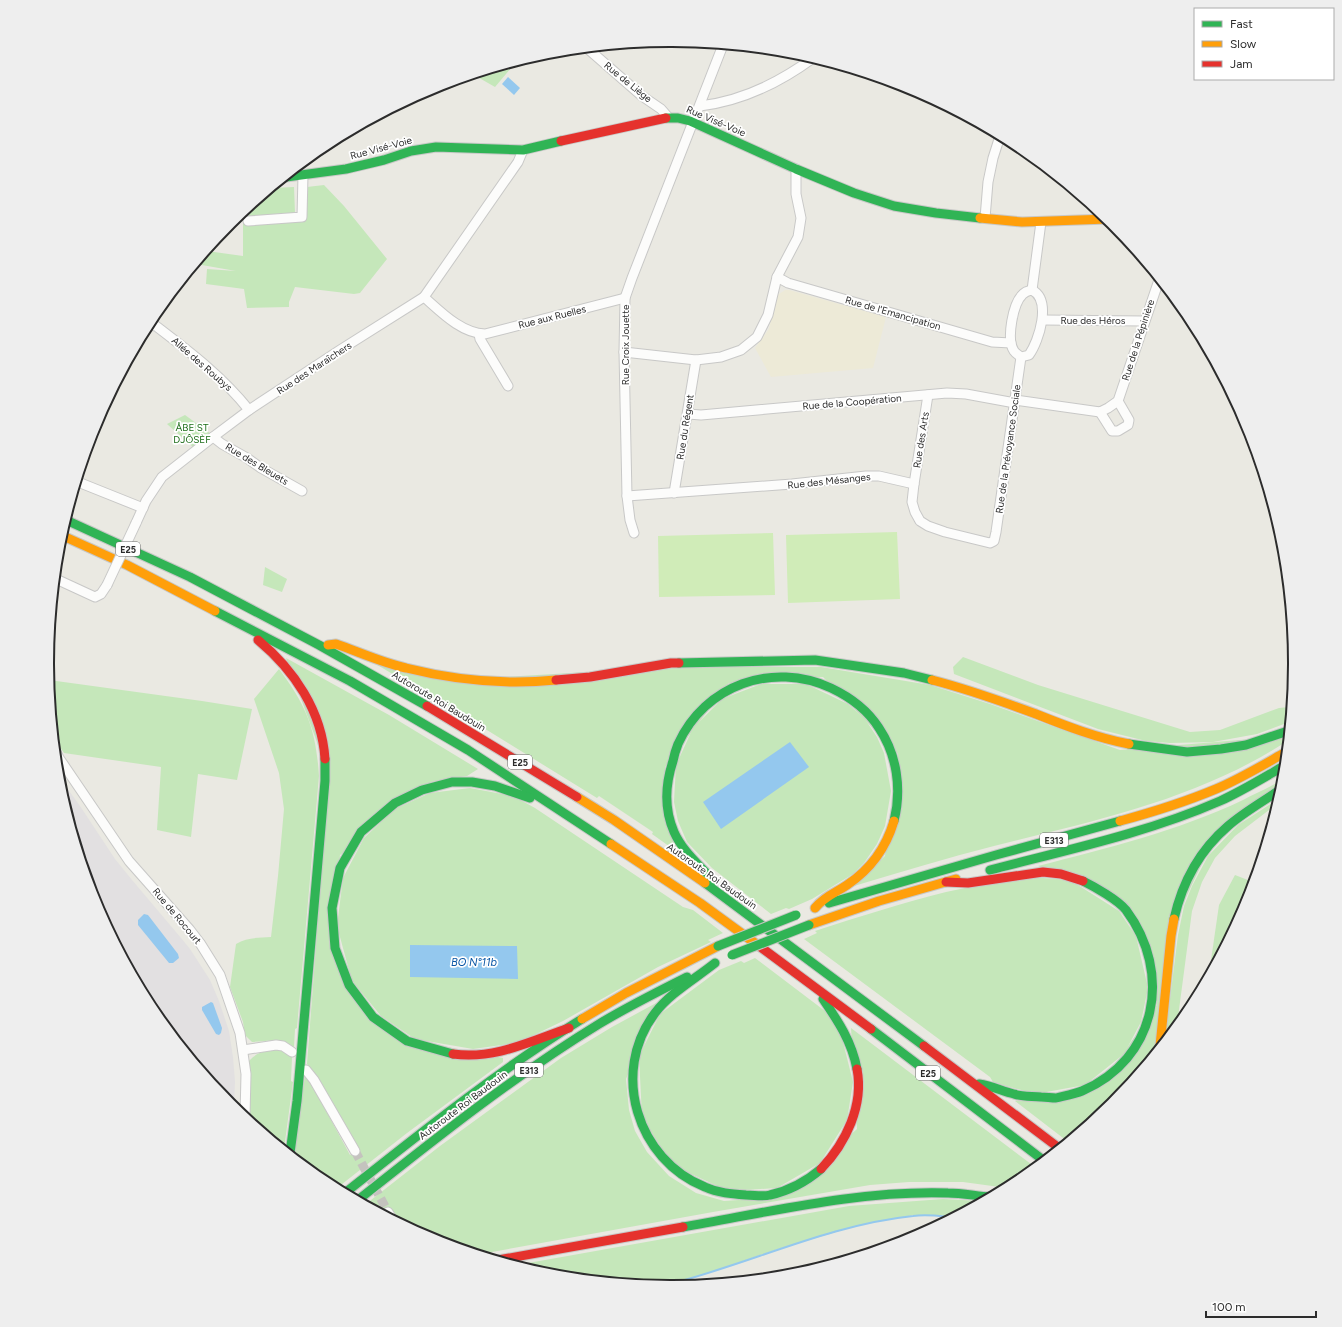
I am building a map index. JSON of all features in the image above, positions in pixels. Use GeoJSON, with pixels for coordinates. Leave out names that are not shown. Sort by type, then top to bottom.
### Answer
{"type":"FeatureCollection","features":[{"type":"Feature","properties":{"kind":"main road","name":"Rue Visé-Voie"},"geometry":{"type":"LineString","coordinates":[[293,176],[346,169],[421,149],[523,150],[668,117],[684,118],[796,169],[854,193],[894,206],[1022,222],[1098,219]]}},
{"type":"Feature","properties":{"kind":"main road","name":"Autoroute Roi Baudouin"},"geometry":{"type":"LineString","coordinates":[[71,522],[190,577],[319,645],[412,696],[608,816],[715,890],[974,1083]]}},
{"type":"Feature","properties":{"kind":"main road","name":"E25"},"geometry":{"type":"LineString","coordinates":[[67,537],[127,565],[350,681],[468,750],[554,805],[700,903],[813,985],[1040,1157]]}},
{"type":"Feature","properties":{"kind":"main road"},"geometry":{"type":"LineString","coordinates":[[244,625],[258,640],[278,656],[296,679],[310,703],[318,725],[324,750],[325,782],[297,1101],[291,1149]]}},
{"type":"Feature","properties":{"kind":"main road"},"geometry":{"type":"LineString","coordinates":[[319,645],[336,644],[405,668],[448,676],[491,681],[535,682],[582,677],[671,664],[815,660],[904,673],[952,684],[1072,728],[1113,741],[1174,751],[1213,750],[1234,747],[1260,741],[1283,733]]}},
{"type":"Feature","properties":{"kind":"main road"},"geometry":{"type":"LineString","coordinates":[[715,890],[710,877],[686,851],[675,833],[667,808],[667,786],[674,752],[684,731],[696,715],[710,702],[731,688],[767,677],[786,675],[812,679],[832,686],[852,698],[870,715],[886,738],[896,763],[898,788],[896,810],[891,832],[880,854],[864,872],[806,911]]}},
{"type":"Feature","properties":{"kind":"main road","name":"E313"},"geometry":{"type":"LineString","coordinates":[[350,1189],[486,1084],[569,1028],[619,997],[718,946],[806,911],[876,888],[1095,829],[1178,804],[1217,789],[1280,755]]}},
{"type":"Feature","properties":{"kind":"main road","name":"E313"},"geometry":{"type":"LineString","coordinates":[[946,882],[1140,831],[1221,800],[1278,769]]}},
{"type":"Feature","properties":{"kind":"main road"},"geometry":{"type":"LineString","coordinates":[[554,805],[497,785],[473,782],[452,782],[423,789],[406,796],[382,811],[362,831],[345,856],[336,880],[331,904],[331,926],[335,951],[342,972],[354,996],[374,1018],[395,1034],[413,1045],[436,1052],[458,1055],[482,1055],[509,1050],[569,1028]]}},
{"type":"Feature","properties":{"kind":"main road"},"geometry":{"type":"LineString","coordinates":[[1161,1038],[1171,936],[1177,907],[1196,862],[1214,839],[1228,825],[1273,795]]}},
{"type":"Feature","properties":{"kind":"main road"},"geometry":{"type":"LineString","coordinates":[[946,882],[968,883],[1043,872],[1061,874],[1082,880],[1104,893],[1124,910],[1138,930],[1147,950],[1151,968],[1153,990],[1152,1003],[1147,1022],[1138,1042],[1124,1062],[1108,1076],[1082,1091],[1054,1098],[1015,1096],[992,1086],[974,1083]]}},
{"type":"Feature","properties":{"kind":"main road","name":"Autoroute Roi Baudouin"},"geometry":{"type":"LineString","coordinates":[[362,1197],[491,1096],[618,1012],[724,959],[808,925],[879,901],[946,882]]}},
{"type":"Feature","properties":{"kind":"main road"},"geometry":{"type":"LineString","coordinates":[[724,959],[665,1002],[655,1014],[636,1050],[632,1083],[640,1119],[647,1135],[657,1151],[670,1166],[687,1179],[724,1193],[768,1195],[793,1187],[812,1176],[834,1156],[847,1135],[856,1109],[858,1098],[859,1076],[855,1057],[852,1046],[837,1018],[813,985]]}},
{"type":"Feature","properties":{"kind":"main road","name":"E25"},"geometry":{"type":"LineString","coordinates":[[974,1083],[1055,1145]]}},
{"type":"Feature","properties":{"kind":"main road"},"geometry":{"type":"LineString","coordinates":[[508,1258],[841,1199],[901,1194],[948,1193],[981,1196]]}},
{"type":"Feature","properties":{"kind":"street","name":"Rue Croix Jouette"},"geometry":{"type":"LineString","coordinates":[[634,533],[630,520],[627,496],[624,352],[625,298],[721,49]]}},
{"type":"Feature","properties":{"kind":"street","name":"Rue de Liège"},"geometry":{"type":"LineString","coordinates":[[592,52],[642,96],[661,109],[668,117]]}},
{"type":"Feature","properties":{"kind":"street"},"geometry":{"type":"LineString","coordinates":[[700,106],[755,92],[781,80],[806,62]]}},
{"type":"Feature","properties":{"kind":"street"},"geometry":{"type":"LineString","coordinates":[[985,218],[990,174],[998,142]]}},
{"type":"Feature","properties":{"kind":"street","name":"Rue des Maraîchers"},"geometry":{"type":"LineString","coordinates":[[60,581],[95,597],[101,594],[146,501],[162,477],[213,436],[249,410],[424,297],[518,162],[523,150]]}},
{"type":"Feature","properties":{"kind":"street"},"geometry":{"type":"LineString","coordinates":[[624,352],[696,360],[720,357],[741,350],[757,337],[768,315],[777,277],[798,237],[801,218],[796,194],[796,169]]}},
{"type":"Feature","properties":{"kind":"street"},"geometry":{"type":"LineString","coordinates":[[248,221],[302,217],[303,175]]}},
{"type":"Feature","properties":{"kind":"street"},"geometry":{"type":"LineString","coordinates":[[1032,290],[1041,222]]}},
{"type":"Feature","properties":{"kind":"street","name":"Rue de l'Emancipation"},"geometry":{"type":"LineString","coordinates":[[777,277],[788,283],[986,340],[1011,343]]}},
{"type":"Feature","properties":{"kind":"street","name":"Rue de la Pépinière"},"geometry":{"type":"LineString","coordinates":[[1118,401],[1157,285]]}},
{"type":"Feature","properties":{"kind":"street"},"geometry":{"type":"LineString","coordinates":[[1032,290],[1037,294],[1040,300],[1043,320],[1037,340],[1029,356],[1021,357],[1014,351],[1011,343],[1011,328],[1015,309],[1022,294],[1032,290]]}},
{"type":"Feature","properties":{"kind":"street"},"geometry":{"type":"LineString","coordinates":[[424,297],[444,315],[479,334],[480,339],[508,386]]}},
{"type":"Feature","properties":{"kind":"street","name":"Rue aux Ruelles"},"geometry":{"type":"LineString","coordinates":[[479,334],[485,334],[625,298]]}},
{"type":"Feature","properties":{"kind":"street","name":"Rue des Héros"},"geometry":{"type":"LineString","coordinates":[[1043,320],[1144,321]]}},
{"type":"Feature","properties":{"kind":"street","name":"Allée des Roubys"},"geometry":{"type":"LineString","coordinates":[[155,326],[220,377],[249,410]]}},
{"type":"Feature","properties":{"kind":"street","name":"Rue de la Prévoyance Sociale"},"geometry":{"type":"LineString","coordinates":[[914,484],[913,506],[918,518],[924,524],[983,542],[990,543],[994,541],[1021,357]]}},
{"type":"Feature","properties":{"kind":"street","name":"Rue du Régent"},"geometry":{"type":"LineString","coordinates":[[674,493],[696,360]]}},
{"type":"Feature","properties":{"kind":"street","name":"Rue de la Coopération"},"geometry":{"type":"LineString","coordinates":[[688,414],[701,415],[958,393],[1015,402],[1100,412]]}},
{"type":"Feature","properties":{"kind":"street","name":"Rue des Arts"},"geometry":{"type":"LineString","coordinates":[[914,484],[928,395]]}},
{"type":"Feature","properties":{"kind":"street"},"geometry":{"type":"LineString","coordinates":[[1118,401],[1129,420],[1128,425],[1116,432],[1112,431],[1100,412],[1118,401]]}},
{"type":"Feature","properties":{"kind":"street","name":"Rue des Bleuets"},"geometry":{"type":"LineString","coordinates":[[213,436],[222,444],[302,492]]}},
{"type":"Feature","properties":{"kind":"street","name":"Rue des Mésanges"},"geometry":{"type":"LineString","coordinates":[[627,496],[798,484],[866,476],[879,476],[914,484]]}},
{"type":"Feature","properties":{"kind":"street"},"geometry":{"type":"LineString","coordinates":[[82,484],[143,508]]}},
{"type":"Feature","properties":{"kind":"street","name":"Rue de Rocourt"},"geometry":{"type":"LineString","coordinates":[[63,764],[129,861],[187,926],[210,958],[220,975],[240,1033],[246,1074],[245,1108]]}},
{"type":"Feature","properties":{"kind":"street"},"geometry":{"type":"LineString","coordinates":[[243,1050],[276,1045],[283,1046],[292,1052]]}},
{"type":"Feature","properties":{"kind":"street"},"geometry":{"type":"LineString","coordinates":[[306,1070],[314,1080],[355,1151]]}},
{"type":"Feature","properties":{"kind":"shaded area"},"geometry":{"type":"Polygon","coordinates":[[[785,290],[886,317],[873,368],[771,377],[755,348],[769,329],[776,296],[785,290]]]}},
{"type":"Feature","properties":{"kind":"shaded area"},"geometry":{"type":"Polygon","coordinates":[[[67,788],[115,859],[190,949],[210,980],[229,1031],[235,1081],[234,1098],[207,1070],[182,1039],[158,1006],[137,972],[101,899],[87,862],[67,788]]]}},
{"type":"Feature","properties":{"kind":"green space"},"geometry":{"type":"Polygon","coordinates":[[[511,68],[495,87],[479,78],[511,68]]]}},
{"type":"Feature","properties":{"kind":"green space"},"geometry":{"type":"Polygon","coordinates":[[[324,185],[344,206],[387,259],[360,293],[354,294],[295,287],[289,302],[289,307],[247,308],[244,289],[206,284],[207,269],[236,271],[201,265],[212,252],[243,256],[243,221],[248,220],[249,215],[280,188],[294,187],[295,213],[305,216],[307,187],[324,185]]]}},
{"type":"Feature","properties":{"kind":"green space","name":"ÅBE ST DJÔSÈF"},"geometry":{"type":"Polygon","coordinates":[[[185,415],[211,434],[193,447],[167,424],[185,415]]]}},
{"type":"Feature","properties":{"kind":"green space"},"geometry":{"type":"Polygon","coordinates":[[[897,532],[900,599],[788,603],[786,535],[897,532]]]}},
{"type":"Feature","properties":{"kind":"green space"},"geometry":{"type":"Polygon","coordinates":[[[773,533],[775,595],[659,597],[658,536],[773,533]]]}},
{"type":"Feature","properties":{"kind":"green space"},"geometry":{"type":"Polygon","coordinates":[[[265,567],[287,579],[282,592],[263,585],[265,567]]]}},
{"type":"Feature","properties":{"kind":"green space"},"geometry":{"type":"Polygon","coordinates":[[[963,657],[1038,685],[1190,732],[1220,730],[1279,708],[1286,707],[1284,724],[1257,734],[1213,742],[1170,743],[1146,741],[1098,729],[954,674],[953,667],[963,657]]]}},
{"type":"Feature","properties":{"kind":"green space"},"geometry":{"type":"Polygon","coordinates":[[[286,658],[389,715],[478,769],[467,776],[431,782],[340,855],[332,954],[392,1036],[503,1058],[503,1062],[407,1133],[342,1184],[293,1150],[305,1077],[312,1085],[350,1155],[358,1149],[307,1064],[329,775],[286,658]]]}},
{"type":"Feature","properties":{"kind":"green space"},"geometry":{"type":"Polygon","coordinates":[[[367,659],[456,680],[670,667],[821,667],[930,685],[990,704],[1120,750],[1283,736],[1282,744],[1253,761],[1182,793],[1145,806],[1070,827],[959,855],[854,886],[885,856],[898,754],[823,677],[729,683],[665,767],[680,854],[652,834],[653,832],[599,796],[597,798],[461,714],[367,659]]]}},
{"type":"Feature","properties":{"kind":"green space"},"geometry":{"type":"Polygon","coordinates":[[[279,669],[297,695],[308,719],[318,760],[319,776],[297,1028],[295,1029],[294,1047],[279,1041],[252,1042],[245,1035],[243,1022],[230,987],[236,944],[248,939],[271,937],[284,809],[279,773],[254,699],[279,669]]]}},
{"type":"Feature","properties":{"kind":"green space"},"geometry":{"type":"Polygon","coordinates":[[[55,681],[252,709],[237,780],[198,774],[191,837],[157,830],[161,767],[64,753],[60,744],[55,681]]]}},
{"type":"Feature","properties":{"kind":"green space"},"geometry":{"type":"Polygon","coordinates":[[[761,684],[806,684],[848,704],[865,719],[877,737],[884,753],[891,791],[885,826],[877,844],[864,863],[853,874],[812,899],[789,909],[786,908],[771,914],[712,868],[687,842],[678,821],[674,802],[676,765],[693,728],[722,699],[761,684]]]}},
{"type":"Feature","properties":{"kind":"green space"},"geometry":{"type":"Polygon","coordinates":[[[1276,783],[1275,788],[1217,831],[1169,934],[1156,1044],[1135,1070],[1107,1099],[1064,1138],[1015,1101],[1098,1089],[1157,1005],[1129,907],[1038,866],[1168,830],[1218,811],[1276,783]]]}},
{"type":"Feature","properties":{"kind":"green space"},"geometry":{"type":"Polygon","coordinates":[[[470,788],[513,796],[535,808],[683,907],[693,910],[723,933],[708,940],[711,942],[658,967],[563,1021],[532,1036],[509,1044],[473,1049],[415,1039],[381,1016],[352,981],[337,926],[343,878],[364,838],[395,809],[430,793],[470,788]]]}},
{"type":"Feature","properties":{"kind":"green space"},"geometry":{"type":"Polygon","coordinates":[[[1271,804],[1269,810],[1235,836],[1215,858],[1202,882],[1192,911],[1179,1014],[1166,1031],[1178,935],[1184,906],[1192,886],[1208,856],[1238,825],[1271,804]]]}},
{"type":"Feature","properties":{"kind":"green space"},"geometry":{"type":"Polygon","coordinates":[[[1235,875],[1248,880],[1224,936],[1211,961],[1219,905],[1235,875]]]}},
{"type":"Feature","properties":{"kind":"green space"},"geometry":{"type":"Polygon","coordinates":[[[1030,877],[1070,880],[1119,911],[1136,936],[1148,988],[1141,1022],[1124,1054],[1085,1085],[1035,1094],[993,1082],[990,1077],[804,939],[817,933],[815,931],[913,901],[946,892],[1030,877]]]}},
{"type":"Feature","properties":{"kind":"green space"},"geometry":{"type":"Polygon","coordinates":[[[755,958],[825,1011],[841,1034],[853,1082],[847,1120],[820,1163],[777,1188],[728,1191],[672,1165],[642,1117],[639,1056],[660,1014],[719,970],[741,961],[744,963],[755,958]]]}},
{"type":"Feature","properties":{"kind":"green space"},"geometry":{"type":"Polygon","coordinates":[[[658,1002],[626,1079],[629,1110],[635,1131],[647,1152],[669,1176],[696,1193],[724,1201],[781,1197],[857,1129],[851,1028],[1031,1164],[996,1187],[963,1182],[909,1182],[870,1185],[490,1252],[435,1233],[370,1201],[440,1146],[561,1058],[612,1027],[658,1002]]]}},
{"type":"Feature","properties":{"kind":"green space"},"geometry":{"type":"Polygon","coordinates":[[[282,1049],[292,1057],[291,1081],[293,1082],[285,1144],[248,1111],[249,1061],[256,1055],[282,1049]]]}},
{"type":"Feature","properties":{"kind":"green space"},"geometry":{"type":"Polygon","coordinates":[[[943,1199],[972,1201],[944,1216],[914,1215],[860,1225],[781,1248],[689,1280],[631,1279],[591,1275],[529,1263],[849,1206],[943,1199]]]}},
{"type":"Feature","properties":{"kind":"water"},"geometry":{"type":"Polygon","coordinates":[[[508,77],[520,88],[514,95],[502,84],[508,77]]]}},
{"type":"Feature","properties":{"kind":"water"},"geometry":{"type":"Polygon","coordinates":[[[790,742],[809,767],[721,829],[703,802],[790,742]]]}},
{"type":"Feature","properties":{"kind":"water"},"geometry":{"type":"Polygon","coordinates":[[[144,914],[148,915],[178,954],[179,958],[173,963],[169,963],[138,925],[138,920],[144,914]]]}},
{"type":"Feature","properties":{"kind":"water","name":"BO N°11b"},"geometry":{"type":"Polygon","coordinates":[[[410,945],[517,946],[518,979],[410,977],[410,945]]]}},
{"type":"Feature","properties":{"kind":"water"},"geometry":{"type":"Polygon","coordinates":[[[211,1002],[213,1003],[222,1028],[219,1035],[216,1034],[202,1010],[202,1007],[211,1002]]]}},
{"type":"Feature","properties":{"kind":"waterway"},"geometry":{"type":"LineString","coordinates":[[687,1280],[849,1228],[918,1215],[944,1216]]}},
{"type":"Feature","properties":{"kind":"tunnel"},"geometry":{"type":"LineString","coordinates":[[355,1151],[387,1210]]}},
{"type":"Feature","properties":{"kind":"traffic: fast"},"geometry":{"type":"LineString","coordinates":[[666,118],[678,118],[690,121],[796,169],[854,193],[894,206],[980,218]]}},
{"type":"Feature","properties":{"kind":"traffic: fast"},"geometry":{"type":"LineString","coordinates":[[294,176],[346,169],[384,160],[411,151],[436,147],[523,150],[561,141]]}},
{"type":"Feature","properties":{"kind":"traffic: fast"},"geometry":{"type":"LineString","coordinates":[[71,522],[190,577],[319,645],[427,706]]}},
{"type":"Feature","properties":{"kind":"traffic: fast"},"geometry":{"type":"LineString","coordinates":[[215,611],[350,681],[468,750],[611,844]]}},
{"type":"Feature","properties":{"kind":"traffic: fast"},"geometry":{"type":"LineString","coordinates":[[679,663],[815,660],[904,673],[932,680]]}},
{"type":"Feature","properties":{"kind":"traffic: fast"},"geometry":{"type":"LineString","coordinates":[[712,881],[677,839],[668,815],[668,779],[678,744],[690,724],[705,707],[723,693],[742,684],[764,678],[786,677],[809,680],[831,688],[864,709],[885,738],[894,761],[898,785],[898,797],[894,821]]}},
{"type":"Feature","properties":{"kind":"traffic: fast"},"geometry":{"type":"LineString","coordinates":[[1129,744],[1187,752],[1246,745],[1283,733]]}},
{"type":"Feature","properties":{"kind":"traffic: fast"},"geometry":{"type":"LineString","coordinates":[[291,1148],[297,1101],[325,781],[325,759]]}},
{"type":"Feature","properties":{"kind":"traffic: fast"},"geometry":{"type":"LineString","coordinates":[[990,870],[1077,848],[1135,832],[1164,822],[1220,801],[1278,769]]}},
{"type":"Feature","properties":{"kind":"traffic: fast"},"geometry":{"type":"LineString","coordinates":[[453,1054],[407,1041],[373,1017],[349,985],[335,948],[332,908],[340,868],[361,832],[395,803],[422,790],[452,782],[472,782],[495,786],[530,798]]}},
{"type":"Feature","properties":{"kind":"traffic: fast"},"geometry":{"type":"LineString","coordinates":[[1174,919],[1177,906],[1187,880],[1201,856],[1218,835],[1228,826],[1247,811],[1273,794]]}},
{"type":"Feature","properties":{"kind":"traffic: fast"},"geometry":{"type":"LineString","coordinates":[[829,903],[1120,821]]}},
{"type":"Feature","properties":{"kind":"traffic: fast"},"geometry":{"type":"LineString","coordinates":[[979,1084],[1024,1096],[1056,1098],[1076,1093],[1107,1077],[1127,1058],[1141,1036],[1150,1012],[1153,987],[1150,960],[1141,935],[1126,910],[1118,902],[1083,881]]}},
{"type":"Feature","properties":{"kind":"traffic: fast"},"geometry":{"type":"LineString","coordinates":[[705,883],[924,1046]]}},
{"type":"Feature","properties":{"kind":"traffic: fast"},"geometry":{"type":"LineString","coordinates":[[718,946],[796,915]]}},
{"type":"Feature","properties":{"kind":"traffic: fast"},"geometry":{"type":"LineString","coordinates":[[732,955],[809,925]]}},
{"type":"Feature","properties":{"kind":"traffic: fast"},"geometry":{"type":"LineString","coordinates":[[715,963],[668,999],[655,1013],[641,1036],[634,1061],[633,1087],[638,1112],[647,1136],[662,1157],[681,1174],[705,1187],[730,1194],[761,1196],[770,1195],[797,1185],[810,1178],[821,1169]]}},
{"type":"Feature","properties":{"kind":"traffic: fast"},"geometry":{"type":"LineString","coordinates":[[362,1197],[506,1086],[567,1044],[642,1000],[687,977]]}},
{"type":"Feature","properties":{"kind":"traffic: fast"},"geometry":{"type":"LineString","coordinates":[[823,999],[848,1041],[857,1069]]}},
{"type":"Feature","properties":{"kind":"traffic: fast"},"geometry":{"type":"LineString","coordinates":[[350,1189],[491,1080],[582,1019]]}},
{"type":"Feature","properties":{"kind":"traffic: fast"},"geometry":{"type":"LineString","coordinates":[[871,1029],[1040,1158]]}},
{"type":"Feature","properties":{"kind":"traffic: fast"},"geometry":{"type":"LineString","coordinates":[[683,1227],[848,1198],[915,1193],[958,1193],[981,1196]]}},
{"type":"Feature","properties":{"kind":"traffic: slow"},"geometry":{"type":"LineString","coordinates":[[980,218],[1022,222],[1098,219]]}},
{"type":"Feature","properties":{"kind":"traffic: slow"},"geometry":{"type":"LineString","coordinates":[[67,538],[127,565],[215,611]]}},
{"type":"Feature","properties":{"kind":"traffic: slow"},"geometry":{"type":"LineString","coordinates":[[328,645],[336,644],[397,666],[443,676],[499,682],[556,680]]}},
{"type":"Feature","properties":{"kind":"traffic: slow"},"geometry":{"type":"LineString","coordinates":[[932,680],[997,700],[1082,731],[1129,744]]}},
{"type":"Feature","properties":{"kind":"traffic: slow"},"geometry":{"type":"LineString","coordinates":[[1120,821],[1145,814],[1216,789],[1280,755]]}},
{"type":"Feature","properties":{"kind":"traffic: slow"},"geometry":{"type":"LineString","coordinates":[[577,797],[614,820],[705,883]]}},
{"type":"Feature","properties":{"kind":"traffic: slow"},"geometry":{"type":"LineString","coordinates":[[815,908],[827,897],[856,879],[870,865],[887,840],[894,821]]}},
{"type":"Feature","properties":{"kind":"traffic: slow"},"geometry":{"type":"LineString","coordinates":[[611,844],[700,903],[759,946]]}},
{"type":"Feature","properties":{"kind":"traffic: slow"},"geometry":{"type":"LineString","coordinates":[[809,925],[879,901],[956,879]]}},
{"type":"Feature","properties":{"kind":"traffic: slow"},"geometry":{"type":"LineString","coordinates":[[1161,1038],[1174,919]]}},
{"type":"Feature","properties":{"kind":"traffic: slow"},"geometry":{"type":"LineString","coordinates":[[582,1019],[626,993],[718,946]]}},
{"type":"Feature","properties":{"kind":"traffic: jam"},"geometry":{"type":"LineString","coordinates":[[561,141],[666,118]]}},
{"type":"Feature","properties":{"kind":"traffic: jam"},"geometry":{"type":"LineString","coordinates":[[258,640],[283,664],[304,693],[318,724],[323,741],[325,759]]}},
{"type":"Feature","properties":{"kind":"traffic: jam"},"geometry":{"type":"LineString","coordinates":[[556,680],[590,677],[671,663],[679,663]]}},
{"type":"Feature","properties":{"kind":"traffic: jam"},"geometry":{"type":"LineString","coordinates":[[427,706],[577,797]]}},
{"type":"Feature","properties":{"kind":"traffic: jam"},"geometry":{"type":"LineString","coordinates":[[946,882],[968,883],[1043,872],[1061,874],[1083,881]]}},
{"type":"Feature","properties":{"kind":"traffic: jam"},"geometry":{"type":"LineString","coordinates":[[759,946],[871,1029]]}},
{"type":"Feature","properties":{"kind":"traffic: jam"},"geometry":{"type":"LineString","coordinates":[[453,1054],[468,1055],[498,1052],[526,1044],[569,1028]]}},
{"type":"Feature","properties":{"kind":"traffic: jam"},"geometry":{"type":"LineString","coordinates":[[924,1046],[1055,1145]]}},
{"type":"Feature","properties":{"kind":"traffic: jam"},"geometry":{"type":"LineString","coordinates":[[821,1169],[838,1147],[851,1123],[858,1096],[857,1069]]}},
{"type":"Feature","properties":{"kind":"traffic: jam"},"geometry":{"type":"LineString","coordinates":[[508,1258],[683,1227]]}}]}
